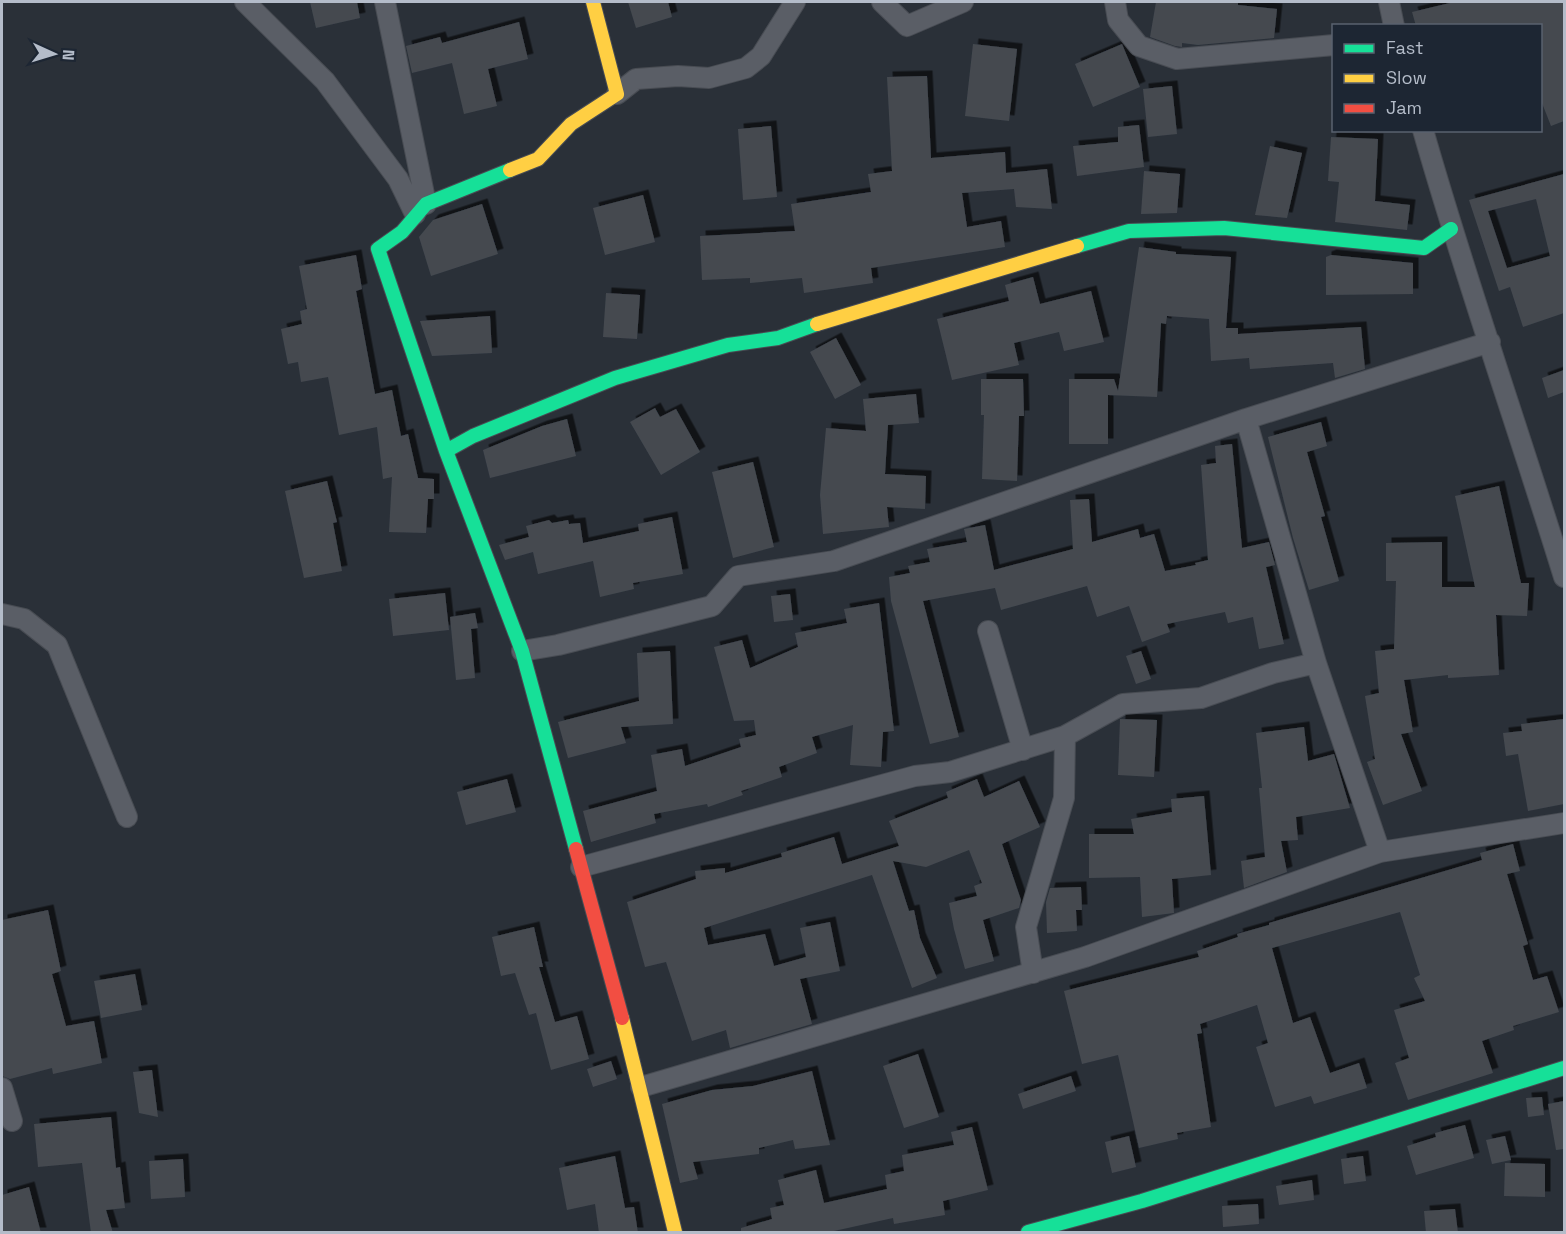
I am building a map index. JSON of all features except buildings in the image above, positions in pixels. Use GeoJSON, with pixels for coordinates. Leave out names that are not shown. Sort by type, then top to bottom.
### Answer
{"type":"FeatureCollection","features":[{"type":"Feature","properties":{"kind":"street"},"geometry":{"type":"LineString","coordinates":[[245,2],[325,81],[420,209]]}},
{"type":"Feature","properties":{"kind":"street"},"geometry":{"type":"LineString","coordinates":[[385,2],[420,209]]}},
{"type":"Feature","properties":{"kind":"street"},"geometry":{"type":"LineString","coordinates":[[593,2],[617,94]]}},
{"type":"Feature","properties":{"kind":"street"},"geometry":{"type":"LineString","coordinates":[[675,1233],[640,1087],[522,651],[446,452],[378,249],[402,232],[420,209],[538,159],[571,124],[636,79],[678,76],[709,78],[746,68],[761,56],[795,2]]}},
{"type":"Feature","properties":{"kind":"street"},"geometry":{"type":"LineString","coordinates":[[882,2],[907,26],[963,2]]}},
{"type":"Feature","properties":{"kind":"street"},"geometry":{"type":"LineString","coordinates":[[1115,2],[1118,20],[1139,46],[1177,59],[1332,45]]}},
{"type":"Feature","properties":{"kind":"street"},"geometry":{"type":"LineString","coordinates":[[1389,2],[1394,24]]}},
{"type":"Feature","properties":{"kind":"street"},"geometry":{"type":"LineString","coordinates":[[1424,132],[1451,229],[1490,342],[1564,577]]}},
{"type":"Feature","properties":{"kind":"street"},"geometry":{"type":"LineString","coordinates":[[446,452],[473,436],[615,378],[728,345],[778,338],[841,316],[1129,231],[1224,228],[1424,248],[1451,229]]}},
{"type":"Feature","properties":{"kind":"street"},"geometry":{"type":"LineString","coordinates":[[522,651],[558,645],[712,606],[738,576],[834,561],[1246,419],[1490,342]]}},
{"type":"Feature","properties":{"kind":"street"},"geometry":{"type":"LineString","coordinates":[[1246,419],[1316,663],[1380,852]]}},
{"type":"Feature","properties":{"kind":"street"},"geometry":{"type":"LineString","coordinates":[[2,614],[24,619],[57,645],[127,818]]}},
{"type":"Feature","properties":{"kind":"street"},"geometry":{"type":"LineString","coordinates":[[988,631],[1023,750]]}},
{"type":"Feature","properties":{"kind":"street"},"geometry":{"type":"LineString","coordinates":[[581,867],[915,776],[950,772],[1065,736],[1122,704],[1202,698],[1273,673],[1316,663]]}},
{"type":"Feature","properties":{"kind":"street"},"geometry":{"type":"LineString","coordinates":[[1033,973],[1026,927],[1064,798],[1065,736]]}},
{"type":"Feature","properties":{"kind":"street"},"geometry":{"type":"LineString","coordinates":[[640,1087],[1085,957],[1380,852],[1564,823]]}},
{"type":"Feature","properties":{"kind":"street"},"geometry":{"type":"LineString","coordinates":[[1028,1233],[1142,1201],[1564,1068]]}},
{"type":"Feature","properties":{"kind":"street"},"geometry":{"type":"LineString","coordinates":[[2,1088],[12,1121]]}},
{"type":"Feature","properties":{"kind":"traffic: fast"},"geometry":{"type":"LineString","coordinates":[[510,170],[426,204],[402,232],[378,249],[446,451],[522,651],[576,849]]}},
{"type":"Feature","properties":{"kind":"traffic: fast"},"geometry":{"type":"LineString","coordinates":[[1077,246],[1129,231],[1224,228],[1424,248],[1451,229]]}},
{"type":"Feature","properties":{"kind":"traffic: fast"},"geometry":{"type":"LineString","coordinates":[[446,451],[473,436],[615,378],[728,345],[778,338],[817,324]]}},
{"type":"Feature","properties":{"kind":"traffic: fast"},"geometry":{"type":"LineString","coordinates":[[1028,1232],[1142,1201],[1564,1068]]}},
{"type":"Feature","properties":{"kind":"traffic: slow"},"geometry":{"type":"LineString","coordinates":[[510,170],[538,159],[571,124],[617,94],[593,2]]}},
{"type":"Feature","properties":{"kind":"traffic: slow"},"geometry":{"type":"LineString","coordinates":[[817,324],[1077,246]]}},
{"type":"Feature","properties":{"kind":"traffic: slow"},"geometry":{"type":"LineString","coordinates":[[622,1018],[675,1232]]}},
{"type":"Feature","properties":{"kind":"traffic: jam"},"geometry":{"type":"LineString","coordinates":[[576,849],[622,1018]]}}]}
